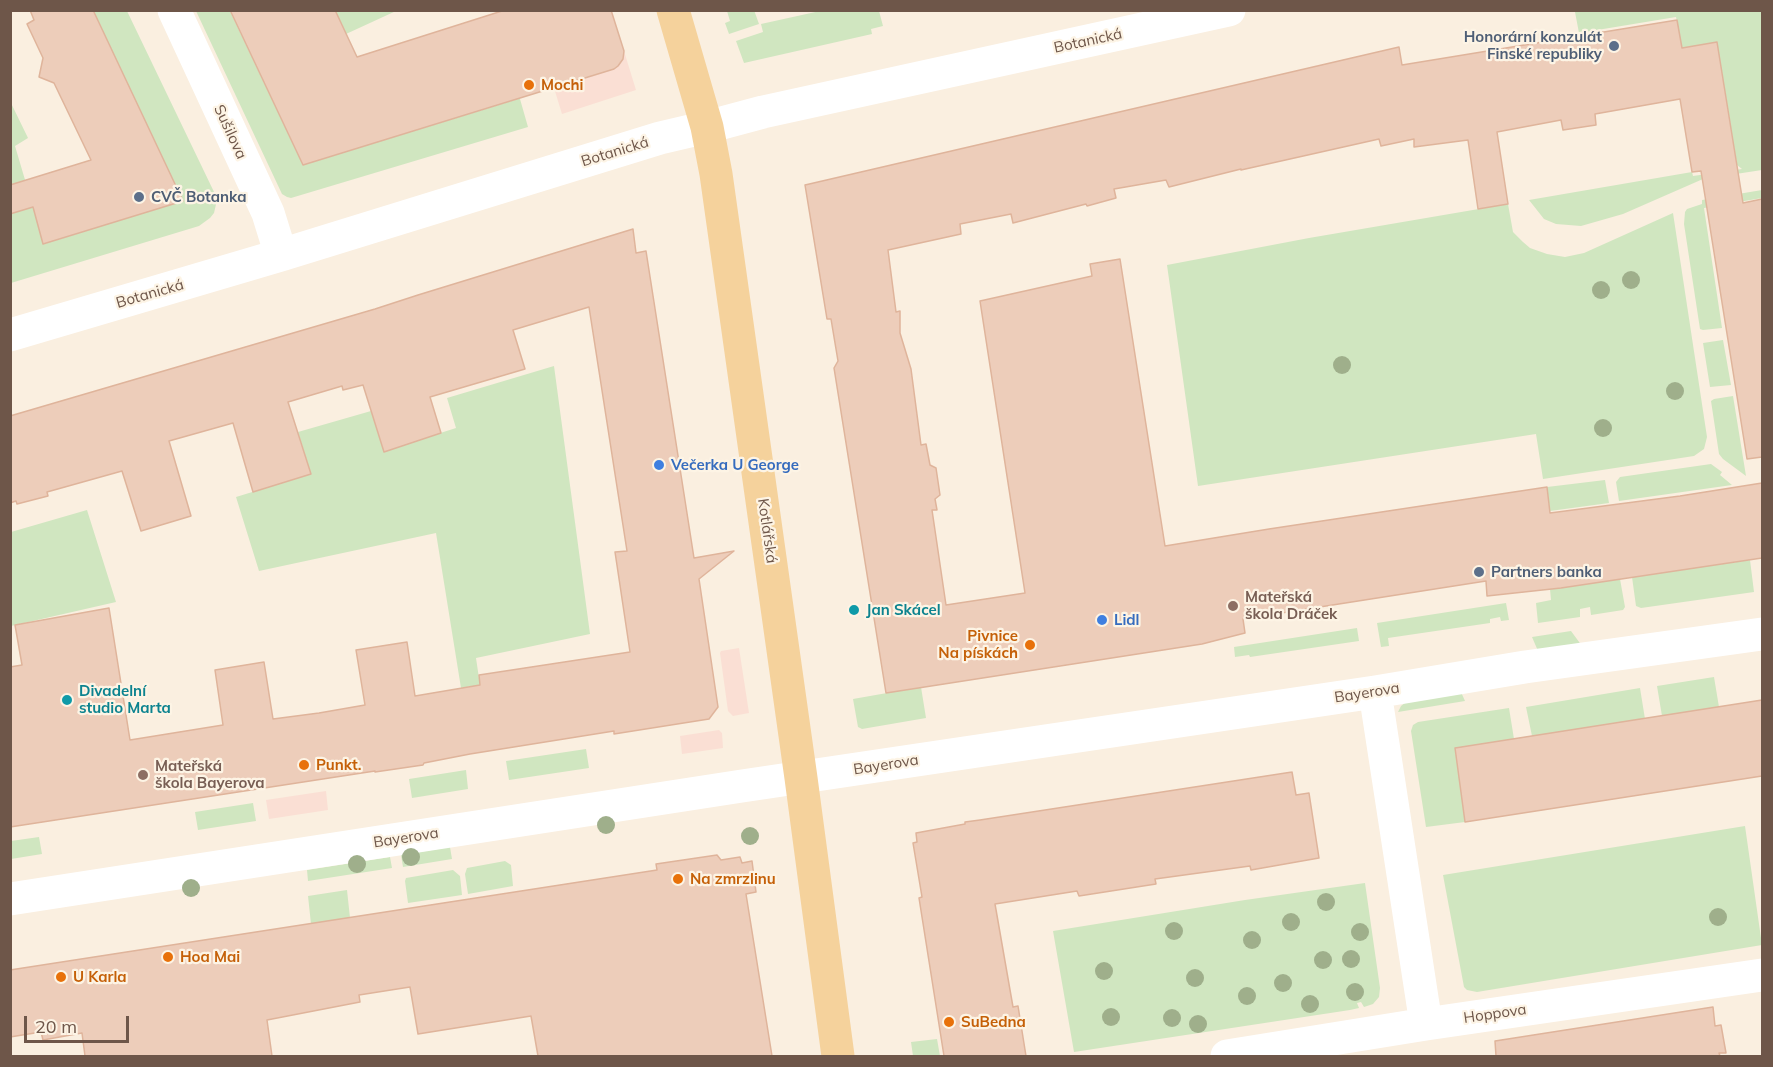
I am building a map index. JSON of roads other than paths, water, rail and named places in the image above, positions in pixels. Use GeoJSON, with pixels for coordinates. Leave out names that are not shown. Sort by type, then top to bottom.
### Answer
{"type":"FeatureCollection","features":[{"type":"Feature","properties":{"kind":"main road","name":"Kotlářská"},"geometry":{"type":"LineString","coordinates":[[673,10],[707,127],[716,174],[838,1056]]}},
{"type":"Feature","properties":{"kind":"street","name":"Sušilova"},"geometry":{"type":"LineString","coordinates":[[174,10],[268,213],[280,255]]}},
{"type":"Feature","properties":{"kind":"street","name":"Botanická"},"geometry":{"type":"LineString","coordinates":[[10,335],[660,138],[763,112],[1229,10]]}},
{"type":"Feature","properties":{"kind":"street","name":"Bayerova"},"geometry":{"type":"LineString","coordinates":[[10,899],[1375,692],[1525,667],[1762,634]]}},
{"type":"Feature","properties":{"kind":"street"},"geometry":{"type":"LineString","coordinates":[[1375,692],[1426,1024]]}},
{"type":"Feature","properties":{"kind":"street","name":"Hoppova"},"geometry":{"type":"LineString","coordinates":[[1227,1056],[1426,1024],[1762,975]]}},
{"type":"Feature","properties":{"kind":"place","name":"Honorární konzulát Finské republiky"},"geometry":{"type":"Point","coordinates":[1614,46]}},
{"type":"Feature","properties":{"kind":"place","name":"Mochi"},"geometry":{"type":"Point","coordinates":[529,85]}},
{"type":"Feature","properties":{"kind":"place","name":"CVČ Botanka"},"geometry":{"type":"Point","coordinates":[139,197]}},
{"type":"Feature","properties":{"kind":"place","name":"Večerka U George"},"geometry":{"type":"Point","coordinates":[659,465]}},
{"type":"Feature","properties":{"kind":"place","name":"Partners banka"},"geometry":{"type":"Point","coordinates":[1479,572]}},
{"type":"Feature","properties":{"kind":"place","name":"Mateřská škola Dráček"},"geometry":{"type":"Point","coordinates":[1233,606]}},
{"type":"Feature","properties":{"kind":"place","name":"Jan Skácel"},"geometry":{"type":"Point","coordinates":[854,610]}},
{"type":"Feature","properties":{"kind":"place","name":"Lidl"},"geometry":{"type":"Point","coordinates":[1102,620]}},
{"type":"Feature","properties":{"kind":"place","name":"Pivnice Na pískách"},"geometry":{"type":"Point","coordinates":[1030,645]}},
{"type":"Feature","properties":{"kind":"place","name":"Divadelní studio Marta"},"geometry":{"type":"Point","coordinates":[67,700]}},
{"type":"Feature","properties":{"kind":"place","name":"Punkt."},"geometry":{"type":"Point","coordinates":[304,765]}},
{"type":"Feature","properties":{"kind":"place","name":"Mateřská škola Bayerova"},"geometry":{"type":"Point","coordinates":[143,775]}},
{"type":"Feature","properties":{"kind":"place","name":"Na zmrzlinu"},"geometry":{"type":"Point","coordinates":[678,879]}},
{"type":"Feature","properties":{"kind":"place","name":"Hoa Mai"},"geometry":{"type":"Point","coordinates":[168,957]}},
{"type":"Feature","properties":{"kind":"place","name":"U Karla"},"geometry":{"type":"Point","coordinates":[61,977]}},
{"type":"Feature","properties":{"kind":"place","name":"SuBedna"},"geometry":{"type":"Point","coordinates":[949,1022]}}]}
